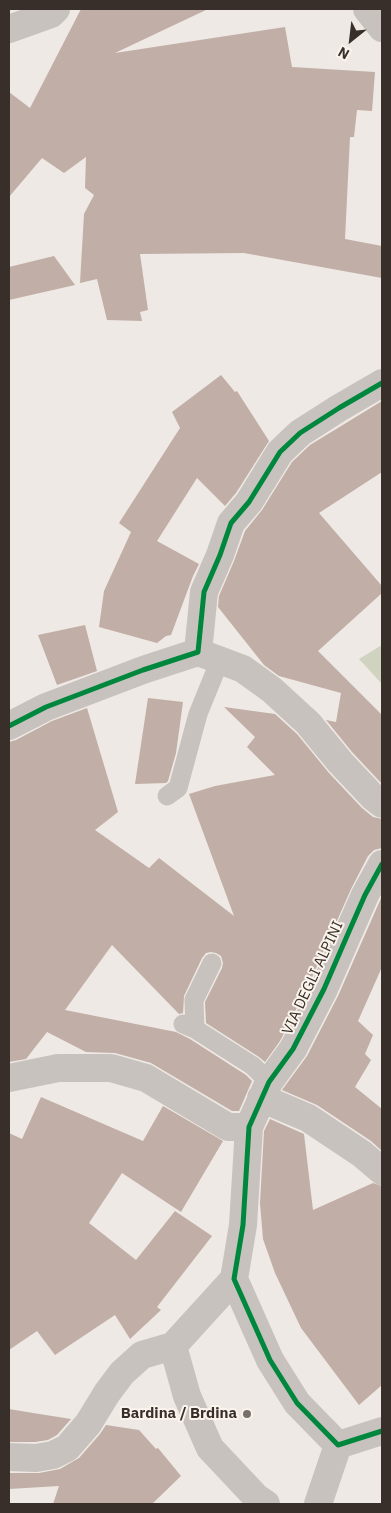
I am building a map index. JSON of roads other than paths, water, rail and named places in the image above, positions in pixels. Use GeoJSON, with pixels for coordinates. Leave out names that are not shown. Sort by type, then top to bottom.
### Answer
{"type":"FeatureCollection","features":[{"type":"Feature","properties":{"kind":"street"},"geometry":{"type":"LineString","coordinates":[[9,28],[51,14],[56,9]]}},
{"type":"Feature","properties":{"kind":"street"},"geometry":{"type":"LineString","coordinates":[[367,9],[382,28]]}},
{"type":"Feature","properties":{"kind":"street"},"geometry":{"type":"LineString","coordinates":[[209,656],[204,592],[220,555],[230,523],[249,502],[280,452],[300,433],[382,382]]}},
{"type":"Feature","properties":{"kind":"street"},"geometry":{"type":"LineString","coordinates":[[9,726],[46,707],[142,670],[209,656],[243,668],[272,690],[308,724],[340,762],[382,804]]}},
{"type":"Feature","properties":{"kind":"street","name":"VIA DEGLI ALPINI"},"geometry":{"type":"LineString","coordinates":[[234,1279],[243,1225],[249,1127],[265,1090],[293,1049],[324,989],[365,895],[382,864]]}},
{"type":"Feature","properties":{"kind":"street"},"geometry":{"type":"LineString","coordinates":[[9,1078],[58,1068],[111,1068],[146,1078],[228,1127],[249,1127]]}},
{"type":"Feature","properties":{"kind":"street"},"geometry":{"type":"LineString","coordinates":[[265,1090],[362,1154],[382,1171]]}},
{"type":"Feature","properties":{"kind":"street"},"geometry":{"type":"LineString","coordinates":[[9,1457],[36,1458],[53,1455],[67,1448],[88,1424],[122,1373],[142,1355],[173,1346],[234,1279],[270,1360],[288,1389],[297,1403],[338,1445]]}},
{"type":"Feature","properties":{"kind":"street"},"geometry":{"type":"LineString","coordinates":[[173,1346],[187,1396],[210,1448],[257,1498],[266,1504]]}},
{"type":"Feature","properties":{"kind":"street"},"geometry":{"type":"LineString","coordinates":[[338,1445],[382,1431]]}},
{"type":"Feature","properties":{"kind":"street"},"geometry":{"type":"LineString","coordinates":[[318,1504],[338,1445]]}},
{"type":"Feature","properties":{"kind":"lane"},"geometry":{"type":"LineString","coordinates":[[167,796],[178,788],[198,714],[209,656]]}},
{"type":"Feature","properties":{"kind":"lane"},"geometry":{"type":"LineString","coordinates":[[212,963],[194,1000],[189,1027],[253,1066],[265,1090]]}},
{"type":"Feature","properties":{"kind":"place","name":"Bardina / Brdina"},"geometry":{"type":"Point","coordinates":[247,1414]}}]}
